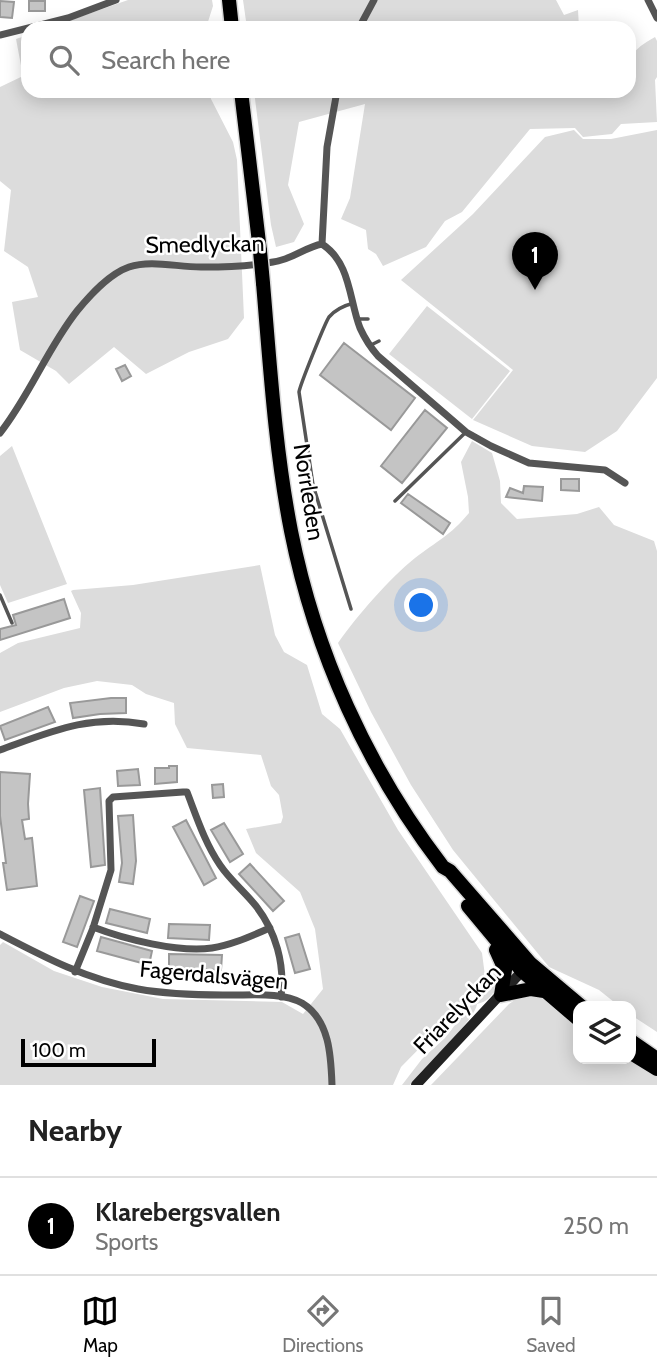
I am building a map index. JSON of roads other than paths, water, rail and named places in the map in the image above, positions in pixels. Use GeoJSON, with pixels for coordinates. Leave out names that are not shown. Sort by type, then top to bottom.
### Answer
{"type":"FeatureCollection","features":[{"type":"Feature","properties":{"kind":"highway"},"geometry":{"type":"LineString","coordinates":[[229,2],[231,21]]}},
{"type":"Feature","properties":{"kind":"highway","name":"Norrleden"},"geometry":{"type":"LineString","coordinates":[[242,98],[284,490],[291,532],[310,608],[330,668],[373,759],[447,877],[483,925],[526,967],[574,1001]]}},
{"type":"Feature","properties":{"kind":"highway","name":"Norrleden"},"geometry":{"type":"LineString","coordinates":[[443,867],[450,871],[544,991],[573,1014]]}},
{"type":"Feature","properties":{"kind":"highway"},"geometry":{"type":"LineString","coordinates":[[483,925],[503,961],[505,970],[501,995],[531,989],[544,991]]}},
{"type":"Feature","properties":{"kind":"highway"},"geometry":{"type":"LineString","coordinates":[[636,1044],[657,1059]]}},
{"type":"Feature","properties":{"kind":"highway"},"geometry":{"type":"LineString","coordinates":[[636,1056],[657,1069]]}},
{"type":"Feature","properties":{"kind":"street"},"geometry":{"type":"LineString","coordinates":[[56,21],[116,0]]}},
{"type":"Feature","properties":{"kind":"street"},"geometry":{"type":"LineString","coordinates":[[363,21],[374,0]]}},
{"type":"Feature","properties":{"kind":"street"},"geometry":{"type":"LineString","coordinates":[[648,0],[657,18]]}},
{"type":"Feature","properties":{"kind":"street"},"geometry":{"type":"LineString","coordinates":[[0,35],[21,30]]}},
{"type":"Feature","properties":{"kind":"street"},"geometry":{"type":"LineString","coordinates":[[336,98],[327,146],[323,244],[329,248],[345,273],[369,346],[466,432],[523,461],[605,470],[625,483]]}},
{"type":"Feature","properties":{"kind":"street","name":"Smedlyckan"},"geometry":{"type":"LineString","coordinates":[[0,433],[66,326],[102,285],[121,270],[137,265],[203,267],[274,262],[323,244]]}},
{"type":"Feature","properties":{"kind":"street"},"geometry":{"type":"LineString","coordinates":[[0,750],[70,725],[106,720],[144,724]]}},
{"type":"Feature","properties":{"kind":"street"},"geometry":{"type":"LineString","coordinates":[[75,972],[111,870],[109,801],[116,797],[187,792],[208,846],[270,928],[283,974],[281,997]]}},
{"type":"Feature","properties":{"kind":"street"},"geometry":{"type":"LineString","coordinates":[[93,927],[119,937],[144,942],[208,949],[227,945],[270,928]]}},
{"type":"Feature","properties":{"kind":"street","name":"Fagerdalsvägen"},"geometry":{"type":"LineString","coordinates":[[0,934],[75,972],[138,989],[171,993],[281,997],[302,1003],[318,1021],[328,1043],[332,1085]]}},
{"type":"Feature","properties":{"kind":"street","name":"Friarelyckan"},"geometry":{"type":"LineString","coordinates":[[416,1085],[526,967]]}},
{"type":"Feature","properties":{"kind":"lane"},"geometry":{"type":"LineString","coordinates":[[351,609],[313,485],[299,392],[329,318],[354,303]]}},
{"type":"Feature","properties":{"kind":"lane"},"geometry":{"type":"LineString","coordinates":[[358,319],[368,319]]}},
{"type":"Feature","properties":{"kind":"lane"},"geometry":{"type":"LineString","coordinates":[[369,346],[379,341]]}},
{"type":"Feature","properties":{"kind":"lane"},"geometry":{"type":"LineString","coordinates":[[395,501],[466,432]]}},
{"type":"Feature","properties":{"kind":"lane"},"geometry":{"type":"LineString","coordinates":[[0,595],[12,623]]}},
{"type":"Feature","properties":{"kind":"place","name":"Klarebergsvallen"},"geometry":{"type":"Point","coordinates":[535,290]}}]}
